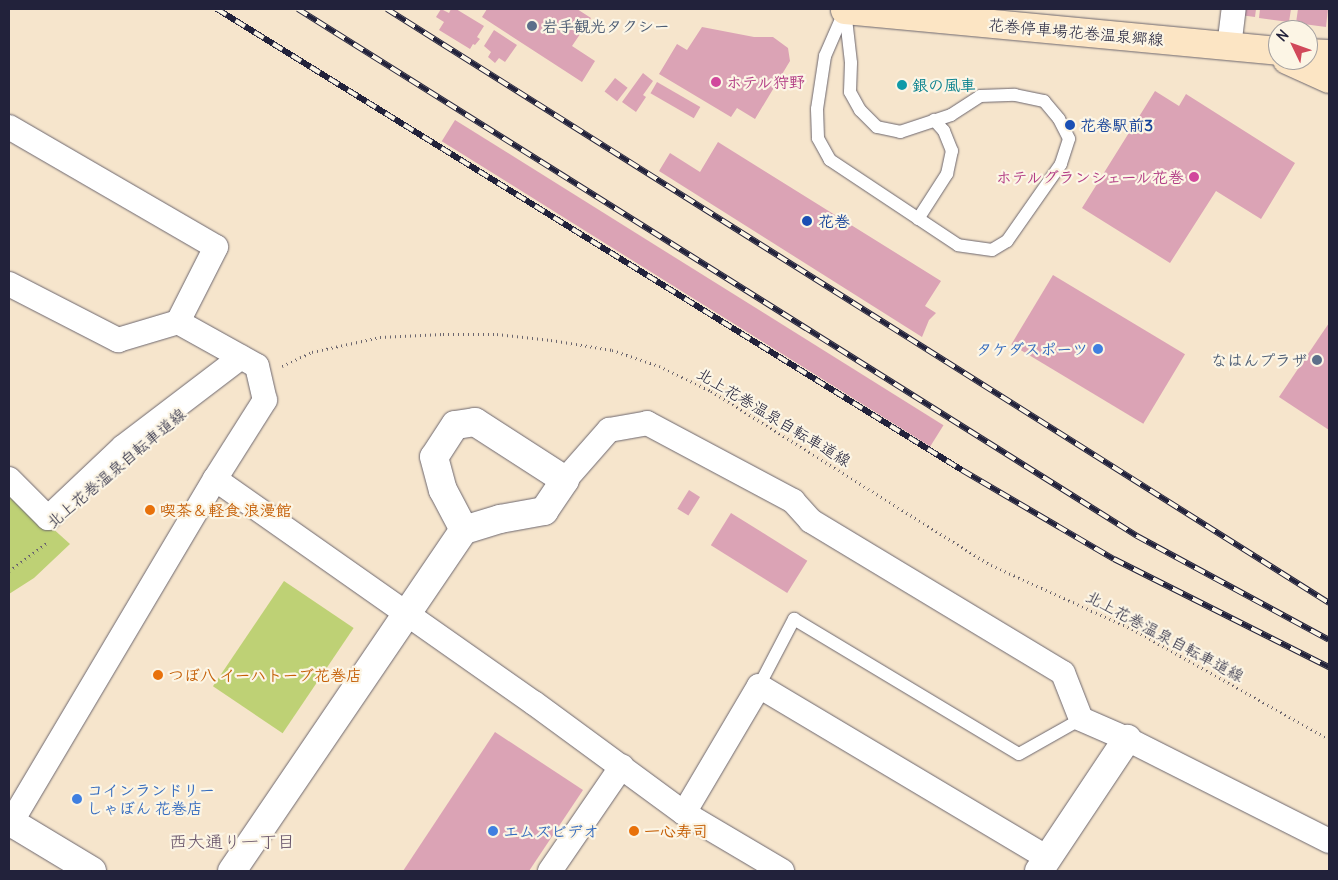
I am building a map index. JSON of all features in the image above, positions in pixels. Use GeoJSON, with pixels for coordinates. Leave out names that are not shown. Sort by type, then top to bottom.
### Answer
{"type":"FeatureCollection","features":[{"type":"Feature","properties":{"kind":"main road","name":"花巻停車場花巻温泉郷線"},"geometry":{"type":"LineString","coordinates":[[842,9],[1229,47],[1268,53]]}},
{"type":"Feature","properties":{"kind":"main road","name":"花巻停車場花巻温泉郷線"},"geometry":{"type":"LineString","coordinates":[[1310,70],[1329,79]]}},
{"type":"Feature","properties":{"kind":"street"},"geometry":{"type":"LineString","coordinates":[[1229,47],[1234,9]]}},
{"type":"Feature","properties":{"kind":"street"},"geometry":{"type":"LineString","coordinates":[[9,128],[216,247],[178,322]]}},
{"type":"Feature","properties":{"kind":"street"},"geometry":{"type":"LineString","coordinates":[[9,284],[118,340],[178,322],[257,366],[265,400],[214,479],[9,823],[92,871]]}},
{"type":"Feature","properties":{"kind":"street"},"geometry":{"type":"LineString","coordinates":[[9,479],[48,518],[123,447],[241,357]]}},
{"type":"Feature","properties":{"kind":"street"},"geometry":{"type":"LineString","coordinates":[[464,530],[443,490],[434,457],[455,425],[475,422],[565,480]]}},
{"type":"Feature","properties":{"kind":"street"},"geometry":{"type":"LineString","coordinates":[[232,871],[464,530],[500,519],[544,512],[565,480],[609,430],[647,423],[793,501],[811,521],[1063,673],[1080,720],[1127,739],[1329,841]]}},
{"type":"Feature","properties":{"kind":"street"},"geometry":{"type":"LineString","coordinates":[[214,479],[622,766],[684,813],[782,871]]}},
{"type":"Feature","properties":{"kind":"street"},"geometry":{"type":"LineString","coordinates":[[684,813],[759,686],[1043,864],[1127,739]]}},
{"type":"Feature","properties":{"kind":"street"},"geometry":{"type":"LineString","coordinates":[[550,871],[622,766]]}},
{"type":"Feature","properties":{"kind":"lane"},"geometry":{"type":"LineString","coordinates":[[842,9],[851,63],[850,92],[860,110],[877,127],[900,132],[952,115],[980,96],[1015,95],[1044,102],[1059,119],[1069,139],[1061,164],[1008,241],[992,250],[958,245],[830,160],[818,138],[817,109],[825,56],[842,9]]}},
{"type":"Feature","properties":{"kind":"lane"},"geometry":{"type":"LineString","coordinates":[[918,219],[947,174],[952,151],[944,131],[934,120]]}},
{"type":"Feature","properties":{"kind":"lane"},"geometry":{"type":"LineString","coordinates":[[759,686],[794,619],[1019,754],[1080,720]]}},
{"type":"Feature","properties":{"kind":"path","name":"北上花巻温泉自転車道線"},"geometry":{"type":"LineString","coordinates":[[259,378],[312,352],[380,337],[497,334],[612,350],[659,366],[711,391],[991,565],[1132,629],[1329,739]]}},
{"type":"Feature","properties":{"kind":"path","name":"北上花巻温泉自転車道線"},"geometry":{"type":"LineString","coordinates":[[9,570],[56,536]]}},
{"type":"Feature","properties":{"kind":"green space"},"geometry":{"type":"Polygon","coordinates":[[[9,489],[70,544],[34,578],[9,594],[9,489]]]}},
{"type":"Feature","properties":{"kind":"green space"},"geometry":{"type":"Polygon","coordinates":[[[284,581],[354,628],[283,733],[213,686],[284,581]]]}},
{"type":"Feature","properties":{"kind":"building"},"geometry":{"type":"Polygon","coordinates":[[[441,9],[449,13],[451,9],[456,9],[484,26],[477,37],[480,39],[475,45],[473,44],[470,49],[439,30],[444,22],[436,17],[441,9]]]}},
{"type":"Feature","properties":{"kind":"building"},"geometry":{"type":"Polygon","coordinates":[[[487,9],[577,9],[591,18],[572,46],[595,61],[582,82],[482,17],[487,9]]]}},
{"type":"Feature","properties":{"kind":"building"},"geometry":{"type":"Polygon","coordinates":[[[1241,9],[1256,9],[1255,17],[1240,15],[1241,9]]]}},
{"type":"Feature","properties":{"kind":"building"},"geometry":{"type":"Polygon","coordinates":[[[1260,9],[1291,9],[1289,20],[1259,18],[1260,9]]]}},
{"type":"Feature","properties":{"kind":"building"},"geometry":{"type":"Polygon","coordinates":[[[1298,9],[1328,9],[1326,27],[1318,26],[1318,20],[1296,20],[1298,9]]]}},
{"type":"Feature","properties":{"kind":"building"},"geometry":{"type":"Polygon","coordinates":[[[702,27],[754,37],[773,37],[788,48],[790,61],[755,119],[737,108],[731,117],[659,74],[677,44],[687,50],[702,27]]]}},
{"type":"Feature","properties":{"kind":"building"},"geometry":{"type":"Polygon","coordinates":[[[494,30],[517,45],[505,62],[499,58],[495,63],[488,57],[491,52],[484,46],[494,30]]]}},
{"type":"Feature","properties":{"kind":"building"},"geometry":{"type":"Polygon","coordinates":[[[643,73],[653,81],[643,95],[646,97],[636,112],[622,102],[643,73]]]}},
{"type":"Feature","properties":{"kind":"building"},"geometry":{"type":"Polygon","coordinates":[[[615,78],[628,88],[617,101],[605,91],[615,78]]]}},
{"type":"Feature","properties":{"kind":"building"},"geometry":{"type":"Polygon","coordinates":[[[657,82],[700,107],[694,118],[650,93],[657,82]]]}},
{"type":"Feature","properties":{"kind":"building","name":"ホテルグランシェール花巻"},"geometry":{"type":"Polygon","coordinates":[[[1155,91],[1179,106],[1186,94],[1295,163],[1261,219],[1216,191],[1170,263],[1082,208],[1155,91]]]}},
{"type":"Feature","properties":{"kind":"building"},"geometry":{"type":"Polygon","coordinates":[[[455,120],[943,425],[930,446],[442,141],[455,120]]]}},
{"type":"Feature","properties":{"kind":"building"},"geometry":{"type":"Polygon","coordinates":[[[718,142],[941,281],[925,306],[936,313],[929,320],[922,337],[659,171],[670,153],[700,172],[718,142]]]}},
{"type":"Feature","properties":{"kind":"building","name":"タケダスポーツ"},"geometry":{"type":"Polygon","coordinates":[[[1053,275],[1185,354],[1143,424],[1011,344],[1053,275]]]}},
{"type":"Feature","properties":{"kind":"building","name":"なはんプラザ"},"geometry":{"type":"Polygon","coordinates":[[[1329,323],[1329,430],[1279,397],[1329,323]]]}},
{"type":"Feature","properties":{"kind":"building"},"geometry":{"type":"Polygon","coordinates":[[[689,490],[700,497],[688,516],[677,509],[689,490]]]}},
{"type":"Feature","properties":{"kind":"building"},"geometry":{"type":"Polygon","coordinates":[[[731,513],[807,561],[787,593],[711,545],[731,513]]]}},
{"type":"Feature","properties":{"kind":"building","name":"エムズビデオ"},"geometry":{"type":"Polygon","coordinates":[[[495,732],[583,790],[529,871],[403,871],[495,732]]]}},
{"type":"Feature","properties":{"kind":"railway"},"geometry":{"type":"LineString","coordinates":[[217,9],[962,470],[1114,559],[1329,667]]}},
{"type":"Feature","properties":{"kind":"railway"},"geometry":{"type":"LineString","coordinates":[[298,9],[1137,536],[1329,640]]}},
{"type":"Feature","properties":{"kind":"railway"},"geometry":{"type":"LineString","coordinates":[[387,9],[1329,603]]}},
{"type":"Feature","properties":{"kind":"place","name":"岩手観光タクシー"},"geometry":{"type":"Point","coordinates":[532,26]}},
{"type":"Feature","properties":{"kind":"place","name":"ホテル狩野"},"geometry":{"type":"Point","coordinates":[716,82]}},
{"type":"Feature","properties":{"kind":"place","name":"銀の風車"},"geometry":{"type":"Point","coordinates":[902,85]}},
{"type":"Feature","properties":{"kind":"place","name":"花卷駅前3"},"geometry":{"type":"Point","coordinates":[1070,125]}},
{"type":"Feature","properties":{"kind":"place","name":"ホテルグランシェール花巻"},"geometry":{"type":"Point","coordinates":[1194,177]}},
{"type":"Feature","properties":{"kind":"place","name":"花巻"},"geometry":{"type":"Point","coordinates":[807,221]}},
{"type":"Feature","properties":{"kind":"place","name":"タケダスポーツ"},"geometry":{"type":"Point","coordinates":[1098,349]}},
{"type":"Feature","properties":{"kind":"place","name":"なはんプラザ"},"geometry":{"type":"Point","coordinates":[1317,360]}},
{"type":"Feature","properties":{"kind":"place","name":"喫茶＆軽食 浪漫館"},"geometry":{"type":"Point","coordinates":[150,510]}},
{"type":"Feature","properties":{"kind":"place","name":"つぼ八 イーハトーブ花巻店"},"geometry":{"type":"Point","coordinates":[158,675]}},
{"type":"Feature","properties":{"kind":"place","name":"コインランドリー しゃぼん 花巻店"},"geometry":{"type":"Point","coordinates":[77,799]}},
{"type":"Feature","properties":{"kind":"place","name":"エムズビデオ"},"geometry":{"type":"Point","coordinates":[493,831]}},
{"type":"Feature","properties":{"kind":"place","name":"一心寿司"},"geometry":{"type":"Point","coordinates":[634,831]}},
{"type":"Feature","properties":{"kind":"district","name":"西大通り一丁目"},"geometry":{"type":"Point","coordinates":[232,842]}}]}
